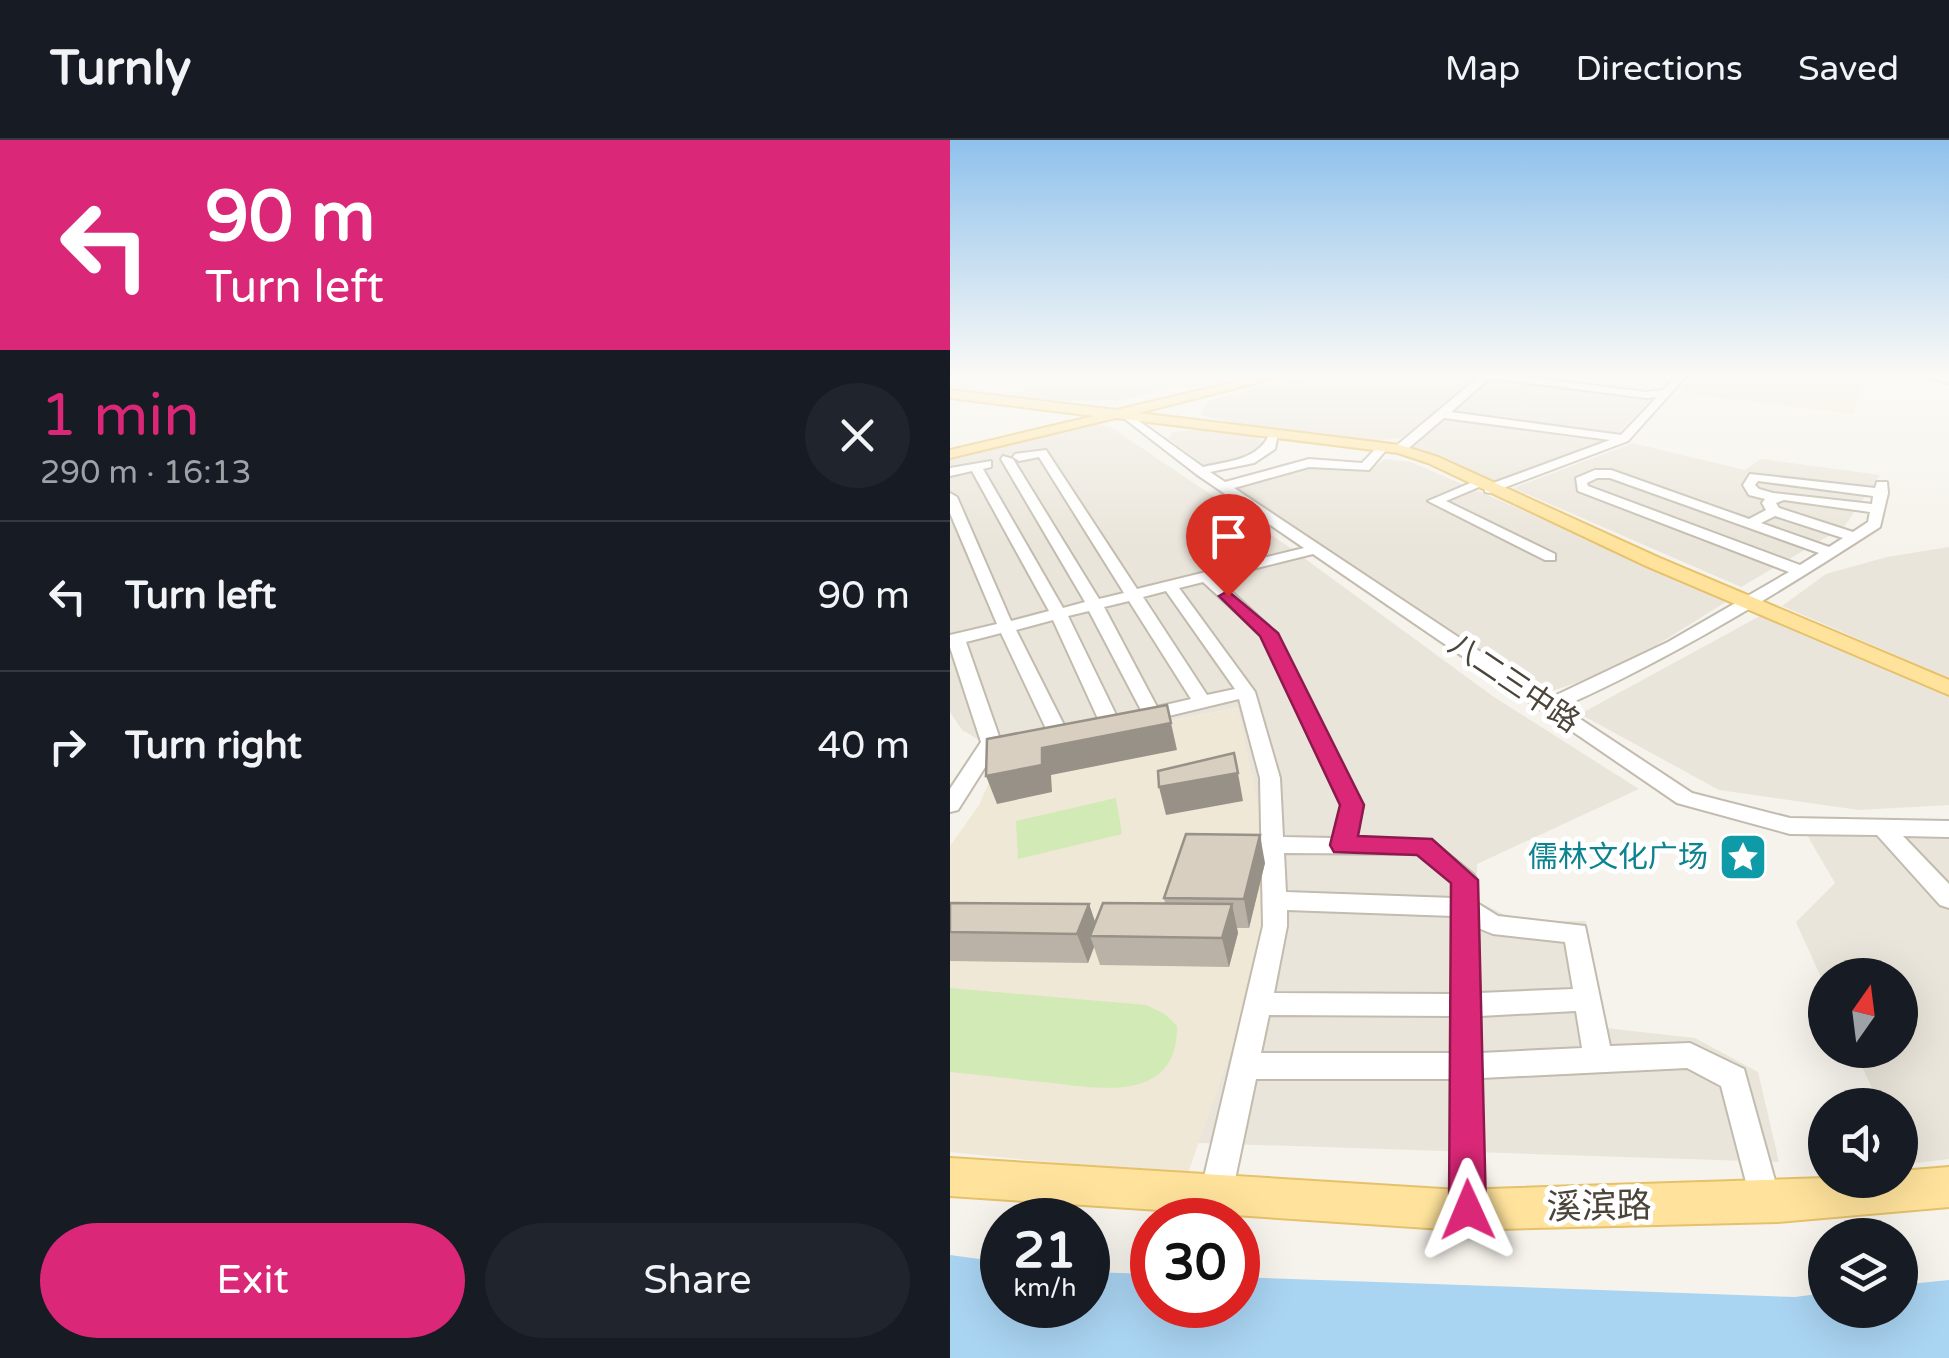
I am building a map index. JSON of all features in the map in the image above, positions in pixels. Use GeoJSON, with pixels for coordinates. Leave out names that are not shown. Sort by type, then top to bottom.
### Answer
{"type":"FeatureCollection","features":[{"type":"Feature","properties":{"kind":"main road"},"geometry":{"type":"LineString","coordinates":[[950,450],[1031,432]]}},
{"type":"Feature","properties":{"kind":"main road"},"geometry":{"type":"LineString","coordinates":[[950,450],[1043,432]]}},
{"type":"Feature","properties":{"kind":"main road"},"geometry":{"type":"LineString","coordinates":[[1253,432],[1391,448],[1949,688]]}},
{"type":"Feature","properties":{"kind":"main road","name":"溪滨路"},"geometry":{"type":"LineString","coordinates":[[950,1176],[1468,1210],[1765,1202],[1949,1188]]}},
{"type":"Feature","properties":{"kind":"street","name":"八二三中路"},"geometry":{"type":"LineString","coordinates":[[1143,432],[1684,798],[1790,826],[1949,829]]}},
{"type":"Feature","properties":{"kind":"street"},"geometry":{"type":"LineString","coordinates":[[1223,487],[1309,463],[1364,467],[1415,432]]}},
{"type":"Feature","properties":{"kind":"street"},"geometry":{"type":"LineString","coordinates":[[1572,432],[1624,439]]}},
{"type":"Feature","properties":{"kind":"street"},"geometry":{"type":"LineString","coordinates":[[1550,557],[1435,501],[1624,439],[1631,432]]}},
{"type":"Feature","properties":{"kind":"street"},"geometry":{"type":"LineString","coordinates":[[1200,471],[1250,460],[1270,446],[1274,435]]}},
{"type":"Feature","properties":{"kind":"street"},"geometry":{"type":"LineString","coordinates":[[1004,442],[1152,714]]}},
{"type":"Feature","properties":{"kind":"street"},"geometry":{"type":"LineString","coordinates":[[950,472],[1042,452],[1202,702]]}},
{"type":"Feature","properties":{"kind":"street"},"geometry":{"type":"LineString","coordinates":[[976,466],[1059,615],[1076,731]]}},
{"type":"Feature","properties":{"kind":"street"},"geometry":{"type":"LineString","coordinates":[[1801,571],[1583,488],[1580,482],[1595,474],[1611,474],[1830,552]]}},
{"type":"Feature","properties":{"kind":"street"},"geometry":{"type":"LineString","coordinates":[[1855,537],[1773,504],[1749,485],[1754,478],[1880,496]]}},
{"type":"Feature","properties":{"kind":"street"},"geometry":{"type":"LineString","coordinates":[[950,496],[1006,627],[1076,731]]}},
{"type":"Feature","properties":{"kind":"street"},"geometry":{"type":"LineString","coordinates":[[1548,706],[1626,674],[1855,537],[1875,524],[1880,496]]}},
{"type":"Feature","properties":{"kind":"street"},"geometry":{"type":"LineString","coordinates":[[1730,544],[1757,526],[1773,504],[1880,496]]}},
{"type":"Feature","properties":{"kind":"street"},"geometry":{"type":"LineString","coordinates":[[950,805],[994,750],[953,640],[1316,549]]}},
{"type":"Feature","properties":{"kind":"street"},"geometry":{"type":"LineString","coordinates":[[1208,578],[1268,633],[1352,805],[1343,845]]}},
{"type":"Feature","properties":{"kind":"street"},"geometry":{"type":"LineString","coordinates":[[1170,588],[1246,692],[1270,778],[1275,926],[1216,1194]]}},
{"type":"Feature","properties":{"kind":"street"},"geometry":{"type":"LineString","coordinates":[[1076,731],[1246,692]]}},
{"type":"Feature","properties":{"kind":"street"},"geometry":{"type":"LineString","coordinates":[[1882,828],[1949,899]]}},
{"type":"Feature","properties":{"kind":"street"},"geometry":{"type":"LineString","coordinates":[[1272,845],[1423,846],[1465,880],[1468,1210]]}},
{"type":"Feature","properties":{"kind":"street"},"geometry":{"type":"LineString","coordinates":[[1274,901],[1465,906],[1493,925],[1576,933],[1598,1058]]}},
{"type":"Feature","properties":{"kind":"street"},"geometry":{"type":"LineString","coordinates":[[1258,1004],[1466,1006],[1588,1000]]}},
{"type":"Feature","properties":{"kind":"street"},"geometry":{"type":"LineString","coordinates":[[1244,1066],[1466,1066],[1690,1056],[1734,1078],[1765,1202]]}},
{"type":"Feature","properties":{"kind":"shaded area"},"geometry":{"type":"Polygon","coordinates":[[[1057,432],[1118,432],[1289,547],[1494,697],[1639,789],[1477,864],[1477,901],[1517,921],[1586,921],[1605,1028],[1695,1038],[1758,1072],[1779,1162],[1198,1143],[1260,968],[1237,708],[1002,753],[962,730],[950,712],[950,456],[1057,432]]]}},
{"type":"Feature","properties":{"kind":"shaded area"},"geometry":{"type":"Polygon","coordinates":[[[1173,432],[1219,432],[1266,443],[1253,455],[1205,466],[1168,438],[1173,432]]]}},
{"type":"Feature","properties":{"kind":"shaded area"},"geometry":{"type":"Polygon","coordinates":[[[1302,432],[1411,432],[1404,437],[1376,441],[1302,432]]]}},
{"type":"Feature","properties":{"kind":"shaded area"},"geometry":{"type":"Polygon","coordinates":[[[1429,432],[1620,432],[1612,440],[1490,482],[1411,448],[1429,432]]]}},
{"type":"Feature","properties":{"kind":"shaded area"},"geometry":{"type":"Polygon","coordinates":[[[1633,443],[1745,470],[1761,459],[1880,475],[1844,527],[1741,587],[1513,488],[1633,443]]]}},
{"type":"Feature","properties":{"kind":"shaded area"},"geometry":{"type":"Polygon","coordinates":[[[1386,459],[1411,462],[1729,600],[1620,668],[1543,694],[1233,487],[1310,466],[1370,469],[1386,459]]]}},
{"type":"Feature","properties":{"kind":"shaded area"},"geometry":{"type":"Polygon","coordinates":[[[1949,547],[1949,678],[1782,606],[1826,574],[1887,557],[1949,547]]]}},
{"type":"Feature","properties":{"kind":"shaded area"},"geometry":{"type":"Polygon","coordinates":[[[1760,616],[1949,696],[1949,805],[1859,810],[1719,790],[1580,714],[1760,616]]]}},
{"type":"Feature","properties":{"kind":"shaded area"},"geometry":{"type":"Polygon","coordinates":[[[1238,708],[1268,854],[1260,968],[1187,1176],[950,1152],[950,846],[979,805],[1002,753],[1238,708]]]}},
{"type":"Feature","properties":{"kind":"shaded area"},"geometry":{"type":"Polygon","coordinates":[[[1807,835],[1949,835],[1949,1159],[1918,1163],[1918,1088],[1872,1088],[1863,1068],[1918,1068],[1918,958],[1812,958],[1796,922],[1835,883],[1807,835]]]}},
{"type":"Feature","properties":{"kind":"green space"},"geometry":{"type":"Polygon","coordinates":[[[1116,798],[1122,834],[1018,859],[1016,821],[1116,798]]]}},
{"type":"Feature","properties":{"kind":"green space"},"geometry":{"type":"Polygon","coordinates":[[[950,988],[1146,1005],[1165,1014],[1177,1026],[1174,1051],[1164,1069],[1149,1080],[1110,1088],[950,1072],[950,988]]]}},
{"type":"Feature","properties":{"kind":"water"},"geometry":{"type":"Polygon","coordinates":[[[950,1255],[980,1259],[980,1328],[1110,1328],[1110,1273],[1130,1273],[1130,1328],[1260,1328],[1260,1278],[1808,1295],[1808,1328],[1918,1328],[1918,1283],[1949,1280],[1949,1358],[950,1358],[950,1255]]]}},
{"type":"Feature","properties":{"kind":"building"},"geometry":{"type":"Polygon","coordinates":[[[1167,705],[1171,723],[1042,748],[1042,765],[986,776],[987,739],[1167,705]]]}},
{"type":"Feature","properties":{"kind":"building"},"geometry":{"type":"Polygon","coordinates":[[[1234,753],[1238,773],[1159,787],[1158,771],[1234,753]]]}},
{"type":"Feature","properties":{"kind":"building"},"geometry":{"type":"Polygon","coordinates":[[[1186,834],[1260,835],[1244,899],[1164,898],[1186,834]]]}},
{"type":"Feature","properties":{"kind":"building"},"geometry":{"type":"Polygon","coordinates":[[[950,903],[1089,904],[1077,934],[950,932],[950,903]]]}},
{"type":"Feature","properties":{"kind":"building"},"geometry":{"type":"Polygon","coordinates":[[[1103,903],[1232,904],[1222,938],[1090,936],[1103,903]]]}},
{"type":"Feature","properties":{"kind":"place","name":"儒林文化广场"},"geometry":{"type":"Point","coordinates":[1743,857]}},
{"type":"Feature","properties":{"kind":"route"},"geometry":{"type":"LineString","coordinates":[[1228,596],[1268,633],[1352,805],[1343,845],[1423,846],[1465,880],[1468,1210]]}}]}
